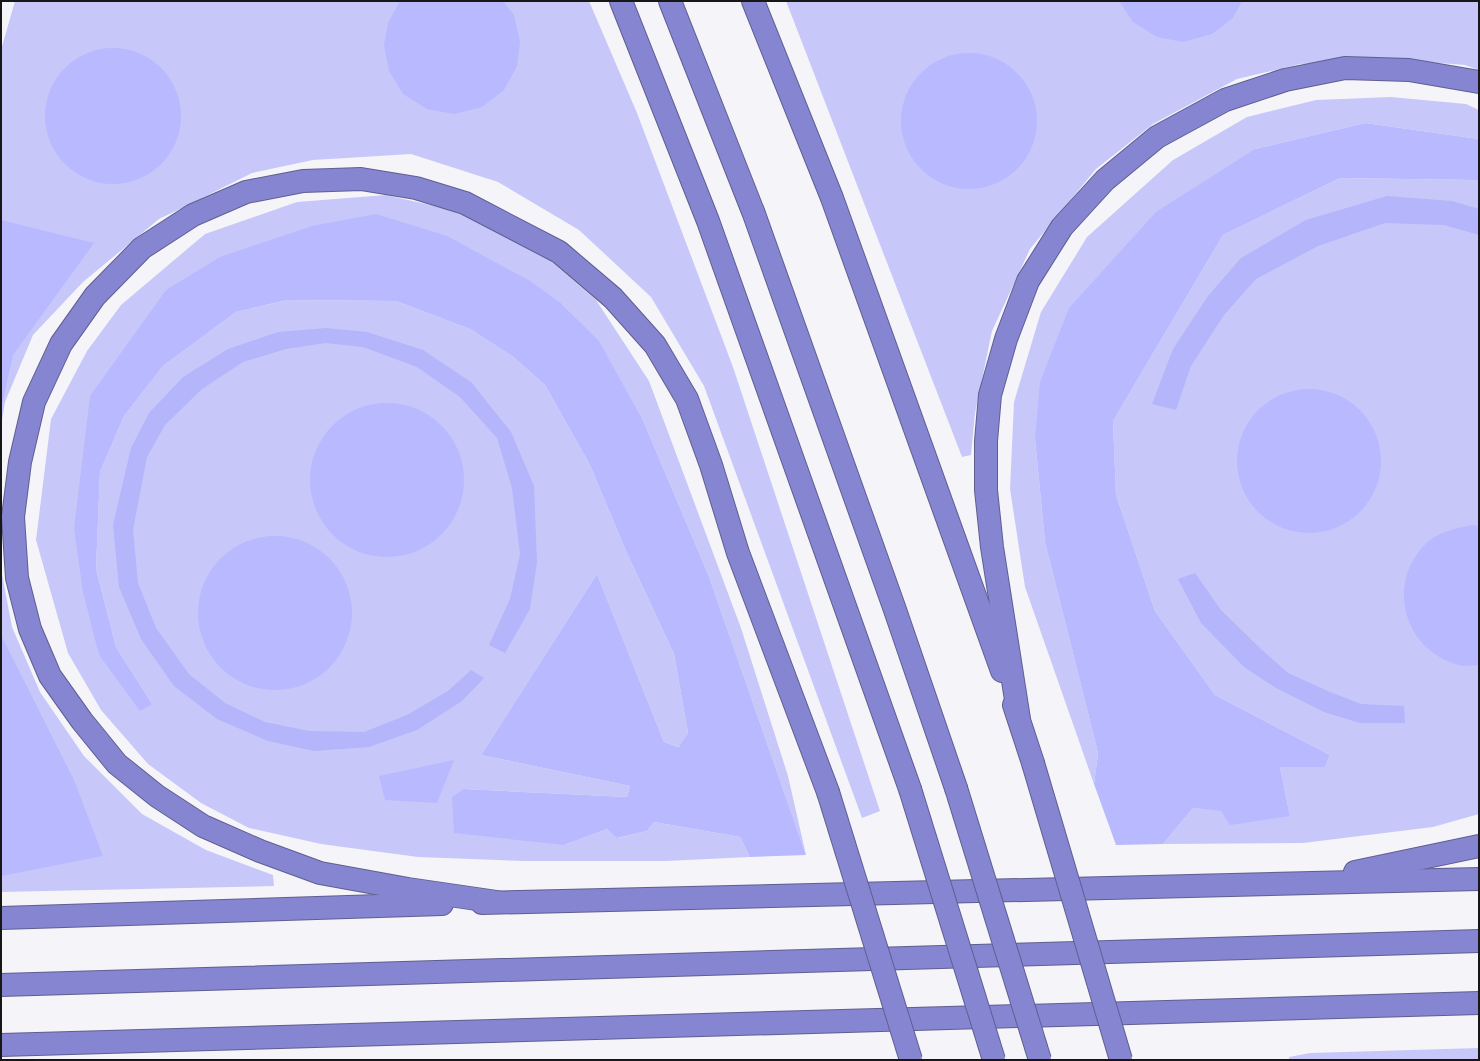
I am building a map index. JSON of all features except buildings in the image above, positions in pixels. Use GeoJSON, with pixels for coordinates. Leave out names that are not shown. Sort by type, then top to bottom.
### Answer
{"type":"FeatureCollection","features":[{"type":"Feature","properties":{"kind":"highway"},"geometry":{"type":"LineString","coordinates":[[621,1],[708,221],[910,789],[994,1060]]}},
{"type":"Feature","properties":{"kind":"highway"},"geometry":{"type":"LineString","coordinates":[[670,1],[754,214],[894,607],[956,788],[1040,1060]]}},
{"type":"Feature","properties":{"kind":"highway"},"geometry":{"type":"LineString","coordinates":[[753,1],[832,198],[1019,719],[1121,1060]]}},
{"type":"Feature","properties":{"kind":"highway"},"geometry":{"type":"LineString","coordinates":[[1019,719],[992,547],[986,490],[986,440],[990,395],[1006,339],[1028,282],[1062,227],[1105,180],[1156,137],[1225,100],[1284,80],[1345,68],[1409,70],[1479,82]]}},
{"type":"Feature","properties":{"kind":"highway"},"geometry":{"type":"LineString","coordinates":[[497,902],[408,889],[320,873],[260,851],[204,826],[157,796],[117,764],[82,721],[50,676],[30,629],[17,578],[13,518],[20,462],[34,402],[61,344],[96,296],[142,248],[193,214],[246,192],[303,181],[361,179],[416,188],[465,202],[559,252],[613,298],[655,345],[687,399],[711,466],[738,552],[828,792],[911,1060]]}},
{"type":"Feature","properties":{"kind":"highway"},"geometry":{"type":"LineString","coordinates":[[1300,884],[1479,846]]}},
{"type":"Feature","properties":{"kind":"highway"},"geometry":{"type":"LineString","coordinates":[[1,918],[497,902],[1479,879]]}},
{"type":"Feature","properties":{"kind":"highway"},"geometry":{"type":"LineString","coordinates":[[1,985],[1479,941]]}},
{"type":"Feature","properties":{"kind":"highway"},"geometry":{"type":"LineString","coordinates":[[1,1045],[1479,1003]]}},
{"type":"Feature","properties":{"kind":"shaded area"},"geometry":{"type":"Polygon","coordinates":[[[15,1],[589,1],[637,113],[733,367],[880,811],[862,818],[704,386],[651,297],[579,230],[498,182],[411,154],[313,160],[252,173],[159,219],[83,282],[33,335],[5,402],[1,426],[1,50],[15,1]]]}},
{"type":"Feature","properties":{"kind":"shaded area"},"geometry":{"type":"Polygon","coordinates":[[[400,1],[503,1],[514,15],[520,42],[517,66],[504,90],[482,107],[454,114],[427,109],[403,94],[389,71],[384,45],[388,23],[400,1]]]}},
{"type":"Feature","properties":{"kind":"shaded area"},"geometry":{"type":"Polygon","coordinates":[[[786,1],[1479,1],[1479,70],[1465,65],[1388,59],[1300,64],[1237,79],[1153,124],[1096,169],[1030,249],[992,331],[975,413],[971,455],[962,457],[786,1]]]}},
{"type":"Feature","properties":{"kind":"shaded area"},"geometry":{"type":"Polygon","coordinates":[[[1119,1],[1242,1],[1233,18],[1212,34],[1183,42],[1157,37],[1133,22],[1119,1]]]}},
{"type":"Feature","properties":{"kind":"shaded area"},"geometry":{"type":"Polygon","coordinates":[[[113,48],[139,53],[161,68],[176,90],[181,116],[176,142],[161,164],[139,179],[113,184],[87,179],[65,164],[50,142],[45,116],[50,90],[65,68],[87,53],[113,48]]]}},
{"type":"Feature","properties":{"kind":"shaded area"},"geometry":{"type":"Polygon","coordinates":[[[969,53],[989,56],[1001,61],[1017,73],[1029,89],[1034,101],[1037,121],[1034,141],[1029,153],[1017,169],[1001,181],[989,186],[969,189],[949,186],[937,181],[921,169],[909,153],[904,141],[901,121],[904,101],[909,89],[921,73],[937,61],[949,56],[969,53]]]}},
{"type":"Feature","properties":{"kind":"shaded area"},"geometry":{"type":"Polygon","coordinates":[[[1391,97],[1466,104],[1479,110],[1479,139],[1365,123],[1255,149],[1035,439],[1045,542],[1098,753],[1094,784],[1025,587],[1010,489],[1014,402],[1041,312],[1087,237],[1173,160],[1247,117],[1316,100],[1391,97]]]}},
{"type":"Feature","properties":{"kind":"shaded area"},"geometry":{"type":"Polygon","coordinates":[[[1365,123],[1479,139],[1479,182],[1474,180],[1340,178],[1223,235],[1113,421],[1116,495],[1155,611],[1215,695],[1330,755],[1325,767],[1280,767],[1290,816],[1230,825],[1221,811],[1193,808],[1163,844],[1116,845],[1094,784],[1098,753],[1045,542],[1035,439],[1040,382],[1069,308],[1156,212],[1255,149],[1365,123]]]}},
{"type":"Feature","properties":{"kind":"shaded area"},"geometry":{"type":"Polygon","coordinates":[[[1340,178],[1474,180],[1479,182],[1479,814],[1433,827],[1303,843],[1163,844],[1193,808],[1290,816],[1280,767],[1325,767],[1330,755],[1215,695],[1155,611],[1116,495],[1113,421],[1223,235],[1340,178]]]}},
{"type":"Feature","properties":{"kind":"shaded area"},"geometry":{"type":"Polygon","coordinates":[[[386,195],[465,213],[539,251],[596,300],[649,381],[741,628],[788,776],[806,855],[708,574],[642,418],[599,342],[562,304],[166,290],[74,529],[99,655],[152,704],[116,647],[96,569],[100,472],[124,416],[163,366],[236,312],[287,300],[396,301],[470,329],[512,356],[545,385],[590,465],[626,551],[674,654],[688,733],[680,747],[664,742],[597,574],[481,755],[630,786],[627,797],[464,789],[564,845],[607,829],[618,838],[647,831],[654,822],[740,837],[750,857],[666,861],[524,861],[418,857],[321,844],[249,828],[201,803],[148,764],[101,710],[68,653],[36,540],[51,419],[87,351],[121,305],[205,234],[297,202],[386,195]]]}},
{"type":"Feature","properties":{"kind":"shaded area"},"geometry":{"type":"Polygon","coordinates":[[[1387,196],[1452,201],[1479,209],[1479,235],[1444,225],[1385,223],[1318,246],[1256,279],[1224,315],[1191,366],[1176,410],[1152,404],[1173,349],[1208,296],[1241,258],[1306,220],[1387,196]]]}},
{"type":"Feature","properties":{"kind":"shaded area"},"geometry":{"type":"Polygon","coordinates":[[[376,214],[447,236],[530,281],[562,304],[599,341],[642,418],[708,574],[806,855],[750,857],[740,837],[654,822],[647,831],[617,838],[607,829],[564,845],[454,833],[452,797],[464,789],[627,797],[630,786],[481,755],[597,574],[664,742],[679,747],[688,733],[674,654],[626,551],[590,465],[545,385],[512,356],[470,329],[396,301],[287,300],[236,312],[163,366],[124,416],[100,472],[96,569],[116,647],[152,704],[140,711],[99,655],[83,592],[74,529],[90,396],[166,290],[220,257],[312,226],[376,214]]]}},
{"type":"Feature","properties":{"kind":"shaded area"},"geometry":{"type":"Polygon","coordinates":[[[1,220],[94,243],[13,355],[1,409],[1,220]]]}},
{"type":"Feature","properties":{"kind":"shaded area"},"geometry":{"type":"Polygon","coordinates":[[[326,328],[367,332],[423,350],[471,382],[511,432],[534,486],[537,562],[530,609],[505,653],[489,645],[510,599],[520,554],[512,488],[497,438],[460,397],[417,367],[363,347],[325,343],[286,349],[243,362],[202,389],[165,425],[147,457],[133,530],[138,583],[156,628],[189,674],[225,703],[265,722],[309,731],[364,732],[407,715],[448,691],[471,670],[484,678],[462,701],[417,730],[369,747],[314,751],[268,741],[217,719],[174,686],[141,639],[119,587],[113,525],[131,448],[149,413],[183,377],[228,349],[278,332],[326,328]]]}},
{"type":"Feature","properties":{"kind":"shaded area"},"geometry":{"type":"Polygon","coordinates":[[[1309,389],[1330,392],[1349,401],[1360,410],[1369,421],[1378,440],[1381,461],[1378,482],[1369,501],[1360,512],[1349,521],[1330,530],[1309,533],[1288,530],[1269,521],[1258,512],[1249,501],[1240,482],[1237,461],[1240,440],[1249,421],[1258,410],[1269,401],[1288,392],[1309,389]]]}},
{"type":"Feature","properties":{"kind":"shaded area"},"geometry":{"type":"Polygon","coordinates":[[[387,403],[402,405],[423,412],[430,416],[446,431],[451,437],[458,451],[464,480],[462,495],[455,516],[451,523],[436,539],[430,544],[416,551],[387,557],[372,555],[351,548],[344,544],[328,529],[323,523],[316,509],[310,480],[312,465],[319,444],[323,437],[338,421],[344,416],[358,409],[387,403]]]}},
{"type":"Feature","properties":{"kind":"shaded area"},"geometry":{"type":"Polygon","coordinates":[[[1472,525],[1479,526],[1479,665],[1464,666],[1443,659],[1427,647],[1414,632],[1407,614],[1404,595],[1407,576],[1415,557],[1429,541],[1444,532],[1472,525]]]}},
{"type":"Feature","properties":{"kind":"shaded area"},"geometry":{"type":"Polygon","coordinates":[[[275,536],[290,538],[311,545],[318,549],[334,564],[339,570],[346,584],[352,613],[350,628],[343,649],[339,656],[324,672],[318,677],[304,684],[275,690],[260,688],[239,681],[232,677],[216,662],[211,656],[204,642],[198,613],[200,598],[207,577],[211,570],[226,554],[232,549],[246,542],[275,536]]]}},
{"type":"Feature","properties":{"kind":"shaded area"},"geometry":{"type":"Polygon","coordinates":[[[1,569],[12,627],[40,692],[84,756],[142,814],[206,850],[273,875],[274,886],[1,892],[1,569]]]}},
{"type":"Feature","properties":{"kind":"shaded area"},"geometry":{"type":"Polygon","coordinates":[[[1195,573],[1221,610],[1288,673],[1361,704],[1404,706],[1405,723],[1360,723],[1324,712],[1276,688],[1244,667],[1201,623],[1178,579],[1195,573]]]}},
{"type":"Feature","properties":{"kind":"shaded area"},"geometry":{"type":"Polygon","coordinates":[[[1,635],[74,780],[103,856],[1,876],[1,635]]]}},
{"type":"Feature","properties":{"kind":"shaded area"},"geometry":{"type":"Polygon","coordinates":[[[454,760],[437,803],[385,800],[379,776],[454,760]]]}},
{"type":"Feature","properties":{"kind":"shaded area"},"geometry":{"type":"Polygon","coordinates":[[[1479,1048],[1479,1060],[1289,1060],[1289,1057],[1310,1053],[1479,1048]]]}}]}
